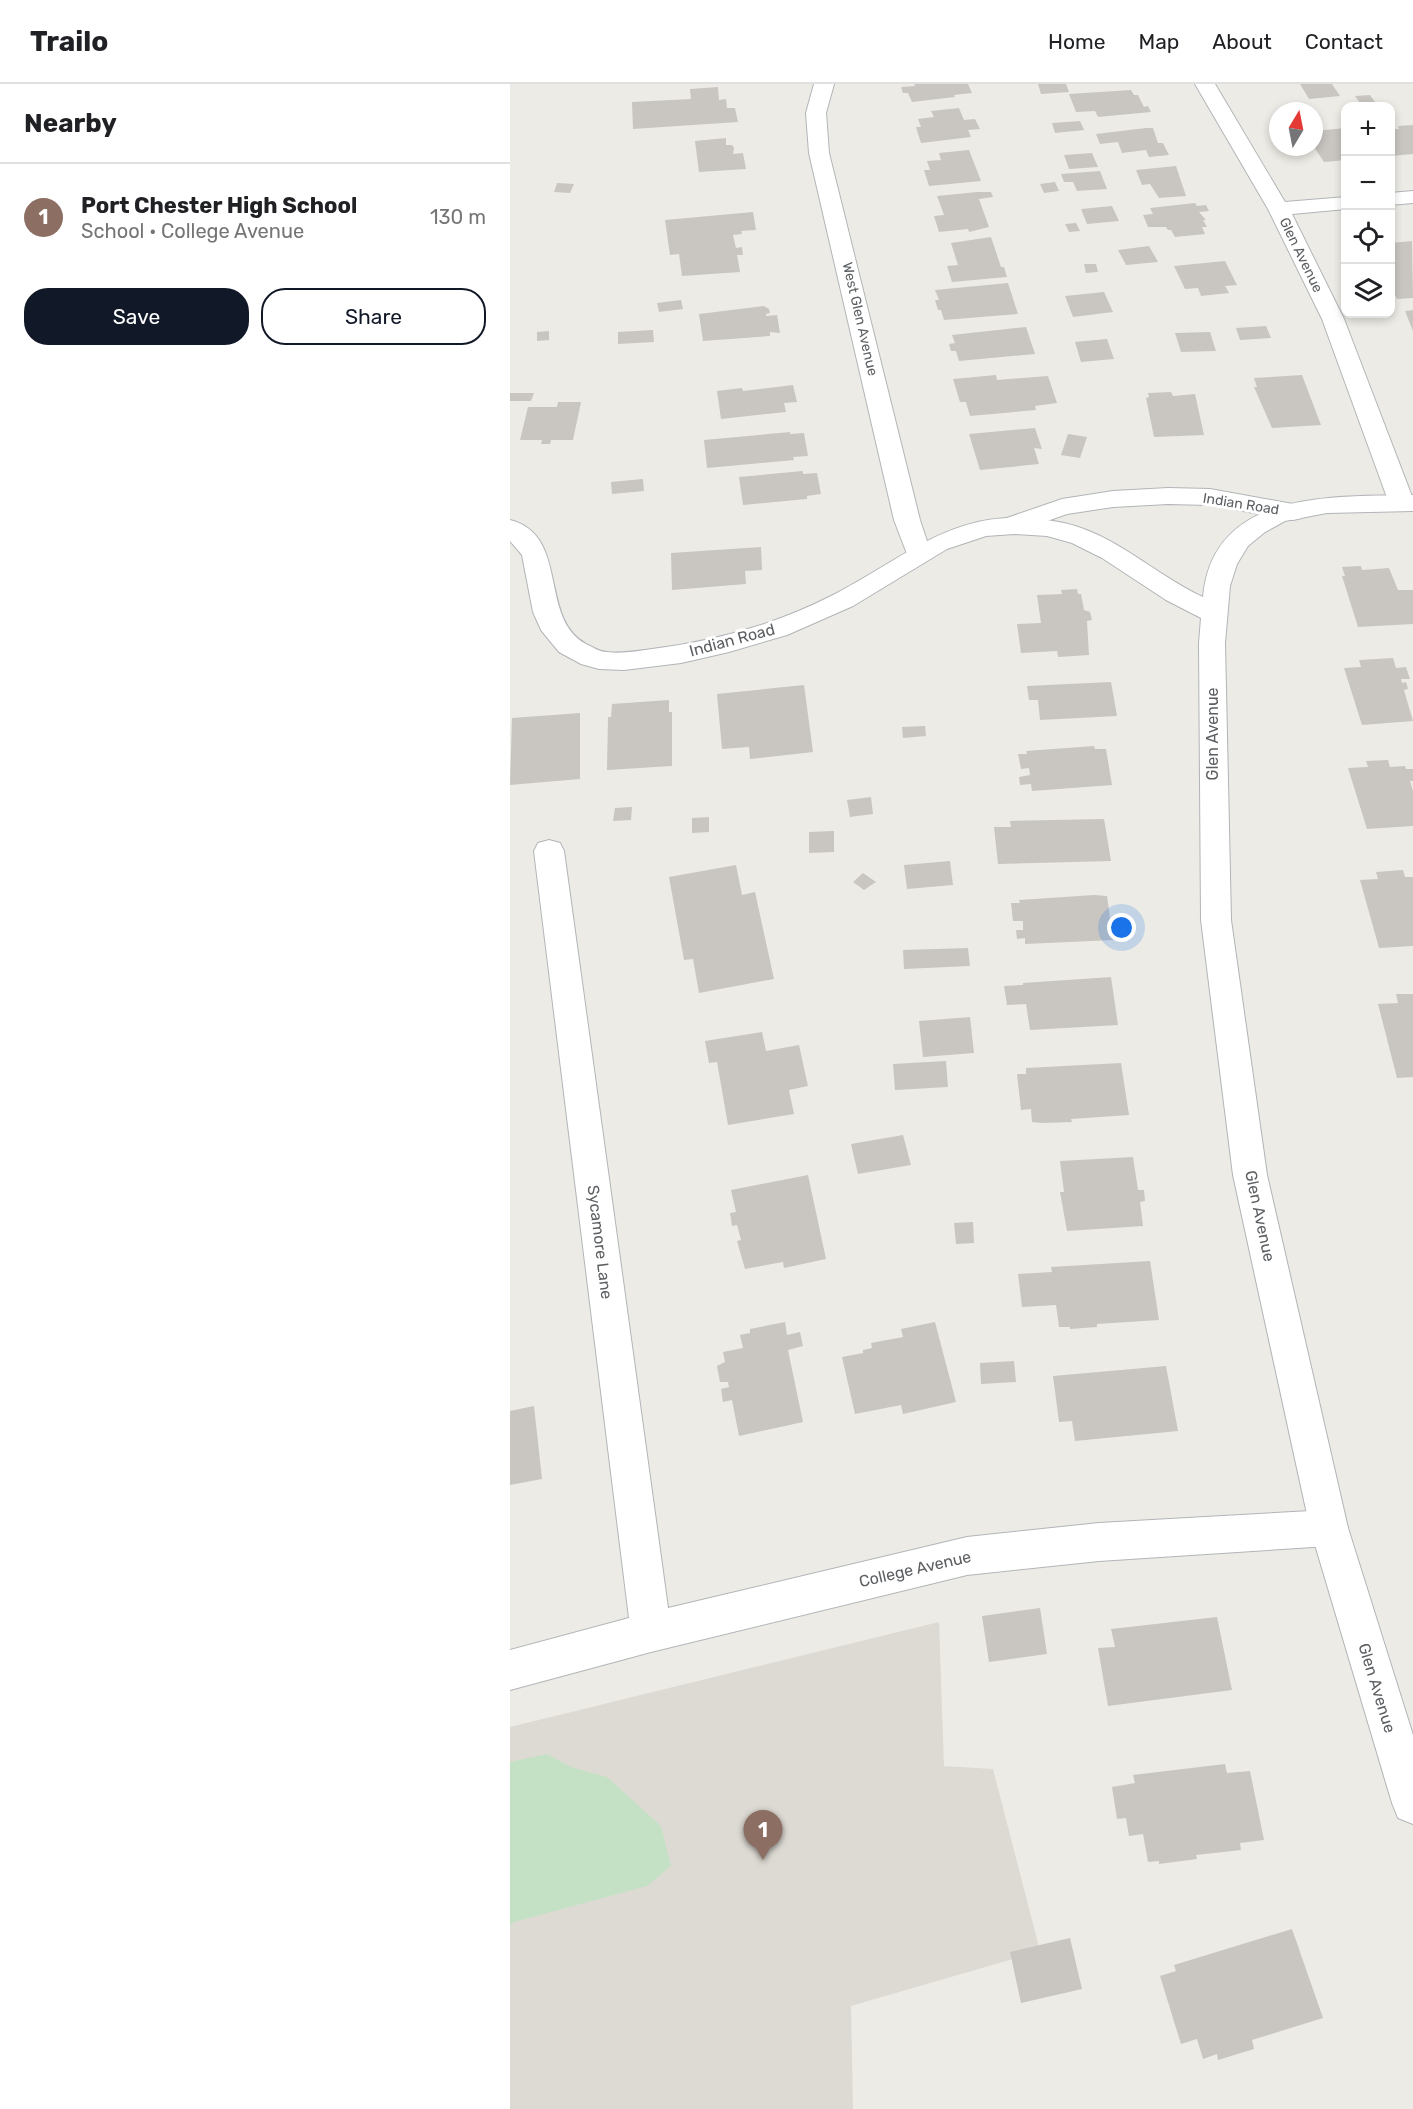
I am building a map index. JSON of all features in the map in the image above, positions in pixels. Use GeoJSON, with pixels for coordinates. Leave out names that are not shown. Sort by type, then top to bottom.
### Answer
{"type":"FeatureCollection","features":[{"type":"Feature","properties":{"kind":"street","name":"West Glen Avenue"},"geometry":{"type":"LineString","coordinates":[[824,84],[816,113],[819,153],[904,508],[918,553]]}},
{"type":"Feature","properties":{"kind":"street","name":"Glen Avenue"},"geometry":{"type":"LineString","coordinates":[[1205,84],[1279,209],[1333,319],[1408,503]]}},
{"type":"Feature","properties":{"kind":"street"},"geometry":{"type":"LineString","coordinates":[[1395,199],[1413,197]]}},
{"type":"Feature","properties":{"kind":"street"},"geometry":{"type":"LineString","coordinates":[[1279,209],[1341,203]]}},
{"type":"Feature","properties":{"kind":"street","name":"Indian Road"},"geometry":{"type":"LineString","coordinates":[[1014,525],[1062,507],[1168,496],[1210,497],[1293,512]]}},
{"type":"Feature","properties":{"kind":"street","name":"Indian Road"},"geometry":{"type":"LineString","coordinates":[[510,528],[520,533],[530,547],[538,568],[547,618],[560,640],[592,659],[613,662],[679,654],[770,631],[843,600],[918,553],[953,536],[982,527],[1014,525],[1048,528],[1075,535],[1116,553],[1170,591],[1215,614],[1217,586],[1224,564],[1238,541],[1256,526],[1278,514],[1327,505],[1408,503]]}},
{"type":"Feature","properties":{"kind":"street","name":"Glen Avenue"},"geometry":{"type":"LineString","coordinates":[[1215,614],[1212,643],[1216,920],[1250,1175],[1329,1528],[1413,1803]]}},
{"type":"Feature","properties":{"kind":"street","name":"Sycamore Lane"},"geometry":{"type":"LineString","coordinates":[[549,851],[651,1632]]}},
{"type":"Feature","properties":{"kind":"street","name":"College Avenue"},"geometry":{"type":"LineString","coordinates":[[510,1670],[651,1632],[967,1556],[1099,1542],[1329,1528]]}},
{"type":"Feature","properties":{"kind":"shaded area"},"geometry":{"type":"Polygon","coordinates":[[[939,1622],[944,1766],[993,1769],[1040,1951],[851,2006],[853,2109],[510,2109],[510,1727],[939,1622]]]}},
{"type":"Feature","properties":{"kind":"green space"},"geometry":{"type":"Polygon","coordinates":[[[547,1754],[571,1767],[607,1777],[661,1826],[671,1866],[647,1886],[514,1922],[510,1926],[510,1762],[547,1754]]]}},
{"type":"Feature","properties":{"kind":"building"},"geometry":{"type":"Polygon","coordinates":[[[914,84],[968,84],[972,93],[912,102],[908,93],[903,93],[901,87],[915,86],[914,84]]]}},
{"type":"Feature","properties":{"kind":"building"},"geometry":{"type":"Polygon","coordinates":[[[1038,84],[1066,84],[1069,92],[1041,94],[1038,84]]]}},
{"type":"Feature","properties":{"kind":"building"},"geometry":{"type":"Polygon","coordinates":[[[1300,84],[1332,84],[1340,96],[1309,99],[1300,84]]]}},
{"type":"Feature","properties":{"kind":"building"},"geometry":{"type":"Polygon","coordinates":[[[718,87],[719,100],[726,99],[727,108],[735,108],[738,122],[633,129],[632,102],[691,99],[690,89],[718,87]]]}},
{"type":"Feature","properties":{"kind":"building"},"geometry":{"type":"Polygon","coordinates":[[[1131,90],[1134,95],[1138,95],[1144,107],[1148,106],[1151,112],[1098,117],[1095,111],[1076,112],[1069,94],[1131,90]]]}},
{"type":"Feature","properties":{"kind":"building"},"geometry":{"type":"Polygon","coordinates":[[[1370,95],[1375,102],[1359,102],[1355,96],[1370,95]]]}},
{"type":"Feature","properties":{"kind":"building"},"geometry":{"type":"Polygon","coordinates":[[[959,108],[964,120],[975,119],[980,129],[968,130],[971,137],[921,143],[916,127],[921,127],[918,119],[934,117],[931,111],[959,108]]]}},
{"type":"Feature","properties":{"kind":"building"},"geometry":{"type":"Polygon","coordinates":[[[1080,121],[1084,130],[1055,133],[1052,123],[1080,121]]]}},
{"type":"Feature","properties":{"kind":"building"},"geometry":{"type":"Polygon","coordinates":[[[1413,125],[1413,154],[1395,156],[1395,129],[1399,129],[1398,126],[1413,125]]]}},
{"type":"Feature","properties":{"kind":"building"},"geometry":{"type":"Polygon","coordinates":[[[1153,128],[1158,143],[1163,143],[1169,155],[1149,157],[1146,150],[1122,153],[1118,142],[1100,144],[1096,134],[1153,128]]]}},
{"type":"Feature","properties":{"kind":"building"},"geometry":{"type":"Polygon","coordinates":[[[1341,128],[1341,160],[1324,162],[1320,156],[1323,156],[1323,130],[1341,128]]]}},
{"type":"Feature","properties":{"kind":"building"},"geometry":{"type":"Polygon","coordinates":[[[726,138],[726,145],[732,145],[734,148],[733,154],[743,153],[746,169],[699,172],[695,141],[726,138]]]}},
{"type":"Feature","properties":{"kind":"building"},"geometry":{"type":"Polygon","coordinates":[[[969,150],[981,181],[929,186],[924,170],[930,170],[927,161],[941,160],[939,153],[969,150]]]}},
{"type":"Feature","properties":{"kind":"building"},"geometry":{"type":"Polygon","coordinates":[[[1092,153],[1098,167],[1069,169],[1064,155],[1092,153]]]}},
{"type":"Feature","properties":{"kind":"building"},"geometry":{"type":"Polygon","coordinates":[[[1176,166],[1186,196],[1159,198],[1150,184],[1142,185],[1136,170],[1176,166]]]}},
{"type":"Feature","properties":{"kind":"building"},"geometry":{"type":"Polygon","coordinates":[[[1100,171],[1107,189],[1077,191],[1073,182],[1064,182],[1061,174],[1100,171]]]}},
{"type":"Feature","properties":{"kind":"building"},"geometry":{"type":"Polygon","coordinates":[[[1055,182],[1059,191],[1044,193],[1040,184],[1055,182]]]}},
{"type":"Feature","properties":{"kind":"building"},"geometry":{"type":"Polygon","coordinates":[[[557,183],[574,184],[570,193],[554,192],[557,183]]]}},
{"type":"Feature","properties":{"kind":"building"},"geometry":{"type":"Polygon","coordinates":[[[991,192],[993,197],[979,199],[989,227],[969,232],[968,229],[939,232],[934,216],[944,215],[937,196],[991,192]]]}},
{"type":"Feature","properties":{"kind":"building"},"geometry":{"type":"Polygon","coordinates":[[[1195,203],[1197,206],[1206,205],[1209,211],[1199,212],[1206,220],[1203,220],[1207,227],[1202,227],[1205,234],[1175,237],[1166,227],[1148,227],[1143,215],[1153,214],[1150,208],[1195,203]]]}},
{"type":"Feature","properties":{"kind":"building"},"geometry":{"type":"Polygon","coordinates":[[[1112,206],[1119,221],[1087,224],[1081,209],[1112,206]]]}},
{"type":"Feature","properties":{"kind":"building"},"geometry":{"type":"Polygon","coordinates":[[[753,212],[756,230],[741,231],[742,234],[733,235],[736,248],[742,247],[743,255],[737,255],[740,272],[682,276],[679,254],[670,255],[665,220],[753,212]]]}},
{"type":"Feature","properties":{"kind":"building"},"geometry":{"type":"Polygon","coordinates":[[[1076,223],[1080,231],[1069,232],[1065,224],[1076,223]]]}},
{"type":"Feature","properties":{"kind":"building"},"geometry":{"type":"Polygon","coordinates":[[[991,237],[1001,267],[1004,267],[1007,277],[952,282],[947,266],[958,265],[951,243],[991,237]]]}},
{"type":"Feature","properties":{"kind":"building"},"geometry":{"type":"Polygon","coordinates":[[[1412,241],[1413,298],[1397,299],[1395,295],[1395,243],[1412,241]]]}},
{"type":"Feature","properties":{"kind":"building"},"geometry":{"type":"Polygon","coordinates":[[[1149,246],[1158,262],[1126,265],[1118,250],[1149,246]]]}},
{"type":"Feature","properties":{"kind":"building"},"geometry":{"type":"Polygon","coordinates":[[[1225,261],[1237,285],[1225,286],[1229,293],[1201,296],[1198,288],[1185,289],[1174,266],[1225,261]]]}},
{"type":"Feature","properties":{"kind":"building"},"geometry":{"type":"Polygon","coordinates":[[[1084,264],[1096,264],[1098,272],[1086,273],[1084,264]]]}},
{"type":"Feature","properties":{"kind":"building"},"geometry":{"type":"Polygon","coordinates":[[[1008,283],[1018,314],[944,320],[941,310],[938,310],[935,300],[939,300],[935,290],[1008,283]]]}},
{"type":"Feature","properties":{"kind":"building"},"geometry":{"type":"Polygon","coordinates":[[[1104,292],[1113,312],[1073,317],[1065,296],[1104,292]]]}},
{"type":"Feature","properties":{"kind":"building"},"geometry":{"type":"Polygon","coordinates":[[[681,300],[683,309],[659,312],[657,303],[681,300]]]}},
{"type":"Feature","properties":{"kind":"building"},"geometry":{"type":"Polygon","coordinates":[[[764,306],[769,309],[770,313],[766,316],[777,315],[780,333],[770,332],[770,336],[703,341],[699,314],[764,306]]]}},
{"type":"Feature","properties":{"kind":"building"},"geometry":{"type":"Polygon","coordinates":[[[1413,310],[1413,331],[1405,311],[1413,310]]]}},
{"type":"Feature","properties":{"kind":"building"},"geometry":{"type":"Polygon","coordinates":[[[1266,326],[1271,338],[1240,340],[1236,328],[1266,326]]]}},
{"type":"Feature","properties":{"kind":"building"},"geometry":{"type":"Polygon","coordinates":[[[1026,327],[1035,354],[959,361],[956,351],[951,351],[949,344],[955,343],[952,335],[1026,327]]]}},
{"type":"Feature","properties":{"kind":"building"},"geometry":{"type":"Polygon","coordinates":[[[653,330],[654,342],[618,344],[618,332],[653,330]]]}},
{"type":"Feature","properties":{"kind":"building"},"geometry":{"type":"Polygon","coordinates":[[[549,331],[549,340],[537,341],[537,332],[549,331]]]}},
{"type":"Feature","properties":{"kind":"building"},"geometry":{"type":"Polygon","coordinates":[[[1210,332],[1216,351],[1181,352],[1175,333],[1210,332]]]}},
{"type":"Feature","properties":{"kind":"building"},"geometry":{"type":"Polygon","coordinates":[[[1107,339],[1114,359],[1081,362],[1075,342],[1107,339]]]}},
{"type":"Feature","properties":{"kind":"building"},"geometry":{"type":"Polygon","coordinates":[[[996,375],[997,380],[1048,376],[1057,403],[1035,406],[1036,410],[970,416],[966,402],[960,402],[953,379],[996,375]]]}},
{"type":"Feature","properties":{"kind":"building"},"geometry":{"type":"Polygon","coordinates":[[[1302,375],[1321,425],[1272,428],[1254,387],[1257,387],[1254,378],[1302,375]]]}},
{"type":"Feature","properties":{"kind":"building"},"geometry":{"type":"Polygon","coordinates":[[[793,385],[797,402],[784,403],[786,412],[721,419],[717,391],[742,388],[743,391],[793,385]]]}},
{"type":"Feature","properties":{"kind":"building"},"geometry":{"type":"Polygon","coordinates":[[[1171,392],[1173,396],[1195,394],[1204,435],[1154,437],[1146,398],[1149,397],[1148,393],[1171,392]]]}},
{"type":"Feature","properties":{"kind":"building"},"geometry":{"type":"Polygon","coordinates":[[[510,393],[534,393],[531,401],[510,401],[510,393]]]}},
{"type":"Feature","properties":{"kind":"building"},"geometry":{"type":"Polygon","coordinates":[[[558,402],[581,402],[573,440],[551,440],[550,444],[541,444],[542,440],[520,440],[528,407],[557,407],[558,402]]]}},
{"type":"Feature","properties":{"kind":"building"},"geometry":{"type":"Polygon","coordinates":[[[1035,428],[1042,449],[1034,448],[1039,464],[980,470],[969,434],[1035,428]]]}},
{"type":"Feature","properties":{"kind":"building"},"geometry":{"type":"Polygon","coordinates":[[[790,432],[790,434],[804,433],[808,456],[793,457],[794,460],[707,468],[704,440],[790,432]]]}},
{"type":"Feature","properties":{"kind":"building"},"geometry":{"type":"Polygon","coordinates":[[[1068,434],[1087,437],[1080,458],[1061,455],[1068,434]]]}},
{"type":"Feature","properties":{"kind":"building"},"geometry":{"type":"Polygon","coordinates":[[[803,471],[803,474],[817,473],[821,494],[807,496],[807,499],[743,505],[739,477],[803,471]]]}},
{"type":"Feature","properties":{"kind":"building"},"geometry":{"type":"Polygon","coordinates":[[[643,479],[644,491],[612,494],[611,482],[643,479]]]}},
{"type":"Feature","properties":{"kind":"building"},"geometry":{"type":"Polygon","coordinates":[[[761,547],[762,570],[745,571],[746,584],[672,590],[671,553],[761,547]]]}},
{"type":"Feature","properties":{"kind":"building"},"geometry":{"type":"Polygon","coordinates":[[[1361,566],[1362,570],[1389,568],[1398,590],[1413,590],[1413,624],[1358,627],[1342,576],[1345,576],[1342,567],[1361,566]]]}},
{"type":"Feature","properties":{"kind":"building"},"geometry":{"type":"Polygon","coordinates":[[[1077,589],[1078,594],[1081,594],[1084,610],[1090,612],[1092,620],[1087,621],[1089,655],[1058,657],[1057,651],[1021,653],[1017,624],[1041,623],[1037,595],[1062,594],[1061,590],[1077,589]]]}},
{"type":"Feature","properties":{"kind":"building"},"geometry":{"type":"Polygon","coordinates":[[[1393,658],[1396,668],[1406,667],[1410,679],[1401,679],[1402,683],[1406,682],[1408,689],[1404,690],[1413,721],[1362,725],[1344,668],[1361,667],[1359,660],[1393,658]]]}},
{"type":"Feature","properties":{"kind":"building"},"geometry":{"type":"Polygon","coordinates":[[[1111,682],[1117,716],[1040,720],[1038,700],[1029,700],[1027,686],[1111,682]]]}},
{"type":"Feature","properties":{"kind":"building"},"geometry":{"type":"Polygon","coordinates":[[[804,685],[813,752],[750,759],[749,747],[722,749],[717,694],[804,685]]]}},
{"type":"Feature","properties":{"kind":"building"},"geometry":{"type":"Polygon","coordinates":[[[669,700],[669,712],[672,712],[672,766],[607,770],[608,717],[611,717],[612,704],[669,700]]]}},
{"type":"Feature","properties":{"kind":"building"},"geometry":{"type":"Polygon","coordinates":[[[580,713],[580,779],[510,785],[512,718],[580,713]]]}},
{"type":"Feature","properties":{"kind":"building"},"geometry":{"type":"Polygon","coordinates":[[[925,726],[926,736],[903,738],[902,727],[925,726]]]}},
{"type":"Feature","properties":{"kind":"building"},"geometry":{"type":"Polygon","coordinates":[[[1094,746],[1095,749],[1106,749],[1112,785],[1032,791],[1031,784],[1020,785],[1019,777],[1030,775],[1029,768],[1021,769],[1018,754],[1027,754],[1026,751],[1094,746]]]}},
{"type":"Feature","properties":{"kind":"building"},"geometry":{"type":"Polygon","coordinates":[[[1388,760],[1390,767],[1405,766],[1406,769],[1413,769],[1413,781],[1410,781],[1413,791],[1413,826],[1367,829],[1348,768],[1368,767],[1366,761],[1388,760]]]}},
{"type":"Feature","properties":{"kind":"building"},"geometry":{"type":"Polygon","coordinates":[[[871,797],[873,814],[850,817],[847,800],[871,797]]]}},
{"type":"Feature","properties":{"kind":"building"},"geometry":{"type":"Polygon","coordinates":[[[632,807],[631,820],[613,821],[615,808],[632,807]]]}},
{"type":"Feature","properties":{"kind":"building"},"geometry":{"type":"Polygon","coordinates":[[[709,817],[709,832],[692,833],[692,818],[709,817]]]}},
{"type":"Feature","properties":{"kind":"building"},"geometry":{"type":"Polygon","coordinates":[[[1104,819],[1111,861],[998,864],[994,827],[1011,827],[1010,821],[1104,819]]]}},
{"type":"Feature","properties":{"kind":"building"},"geometry":{"type":"Polygon","coordinates":[[[834,831],[834,852],[809,853],[809,832],[834,831]]]}},
{"type":"Feature","properties":{"kind":"building"},"geometry":{"type":"Polygon","coordinates":[[[950,861],[953,885],[907,889],[904,865],[950,861]]]}},
{"type":"Feature","properties":{"kind":"building"},"geometry":{"type":"Polygon","coordinates":[[[736,865],[742,895],[755,892],[774,979],[699,993],[693,959],[684,960],[669,877],[736,865]]]}},
{"type":"Feature","properties":{"kind":"building"},"geometry":{"type":"Polygon","coordinates":[[[1403,870],[1405,877],[1413,877],[1413,946],[1379,948],[1360,880],[1378,879],[1376,872],[1403,870]]]}},
{"type":"Feature","properties":{"kind":"building"},"geometry":{"type":"Polygon","coordinates":[[[863,873],[876,882],[864,890],[853,882],[863,873]]]}},
{"type":"Feature","properties":{"kind":"building"},"geometry":{"type":"Polygon","coordinates":[[[1107,896],[1113,940],[1025,944],[1025,938],[1017,939],[1016,930],[1023,930],[1023,921],[1013,921],[1011,903],[1020,903],[1019,900],[1107,896]]]}},
{"type":"Feature","properties":{"kind":"building"},"geometry":{"type":"Polygon","coordinates":[[[968,948],[970,966],[904,969],[903,950],[968,948]]]}},
{"type":"Feature","properties":{"kind":"building"},"geometry":{"type":"Polygon","coordinates":[[[1111,977],[1118,1025],[1030,1030],[1026,1004],[1007,1005],[1004,986],[1111,977]]]}},
{"type":"Feature","properties":{"kind":"building"},"geometry":{"type":"Polygon","coordinates":[[[1396,994],[1413,994],[1413,1077],[1397,1078],[1378,1004],[1398,1003],[1396,994]]]}},
{"type":"Feature","properties":{"kind":"building"},"geometry":{"type":"Polygon","coordinates":[[[970,1017],[974,1053],[923,1057],[919,1021],[970,1017]]]}},
{"type":"Feature","properties":{"kind":"building"},"geometry":{"type":"Polygon","coordinates":[[[762,1032],[766,1051],[799,1045],[808,1086],[789,1090],[794,1114],[728,1125],[717,1062],[709,1063],[705,1041],[762,1032]]]}},
{"type":"Feature","properties":{"kind":"building"},"geometry":{"type":"Polygon","coordinates":[[[946,1061],[948,1087],[895,1090],[893,1064],[946,1061]]]}},
{"type":"Feature","properties":{"kind":"building"},"geometry":{"type":"Polygon","coordinates":[[[1121,1063],[1129,1115],[1043,1123],[1032,1122],[1031,1109],[1021,1110],[1017,1074],[1026,1074],[1026,1068],[1121,1063]]]}},
{"type":"Feature","properties":{"kind":"building"},"geometry":{"type":"Polygon","coordinates":[[[903,1135],[911,1165],[858,1174],[851,1144],[903,1135]]]}},
{"type":"Feature","properties":{"kind":"building"},"geometry":{"type":"Polygon","coordinates":[[[1133,1157],[1138,1190],[1144,1190],[1145,1201],[1140,1202],[1143,1226],[1067,1231],[1060,1192],[1064,1192],[1060,1161],[1133,1157]]]}},
{"type":"Feature","properties":{"kind":"building"},"geometry":{"type":"Polygon","coordinates":[[[808,1175],[826,1259],[784,1268],[783,1262],[745,1269],[737,1241],[741,1240],[737,1225],[732,1226],[730,1213],[736,1212],[731,1190],[808,1175]]]}},
{"type":"Feature","properties":{"kind":"building"},"geometry":{"type":"Polygon","coordinates":[[[973,1222],[974,1243],[956,1244],[954,1223],[973,1222]]]}},
{"type":"Feature","properties":{"kind":"building"},"geometry":{"type":"Polygon","coordinates":[[[1150,1261],[1159,1320],[1097,1324],[1097,1327],[1070,1329],[1070,1327],[1059,1327],[1056,1305],[1022,1307],[1018,1274],[1052,1272],[1051,1267],[1150,1261]]]}},
{"type":"Feature","properties":{"kind":"building"},"geometry":{"type":"Polygon","coordinates":[[[785,1322],[787,1335],[800,1332],[803,1346],[788,1350],[803,1422],[739,1436],[732,1400],[723,1402],[721,1389],[729,1387],[728,1382],[720,1382],[717,1366],[725,1362],[723,1352],[743,1348],[740,1335],[750,1333],[750,1329],[785,1322]]]}},
{"type":"Feature","properties":{"kind":"building"},"geometry":{"type":"Polygon","coordinates":[[[935,1322],[956,1402],[903,1414],[901,1405],[855,1414],[842,1357],[863,1353],[863,1350],[872,1348],[871,1343],[903,1337],[901,1329],[935,1322]]]}},
{"type":"Feature","properties":{"kind":"building"},"geometry":{"type":"Polygon","coordinates":[[[1014,1361],[1016,1382],[981,1384],[980,1363],[1014,1361]]]}},
{"type":"Feature","properties":{"kind":"building"},"geometry":{"type":"Polygon","coordinates":[[[1166,1366],[1178,1431],[1075,1441],[1072,1421],[1059,1422],[1053,1376],[1166,1366]]]}},
{"type":"Feature","properties":{"kind":"building"},"geometry":{"type":"Polygon","coordinates":[[[534,1406],[542,1479],[510,1485],[510,1411],[534,1406]]]}},
{"type":"Feature","properties":{"kind":"building"},"geometry":{"type":"Polygon","coordinates":[[[1040,1608],[1047,1654],[989,1662],[982,1616],[1040,1608]]]}},
{"type":"Feature","properties":{"kind":"building"},"geometry":{"type":"Polygon","coordinates":[[[1217,1617],[1232,1690],[1108,1706],[1098,1648],[1115,1647],[1111,1629],[1217,1617]]]}},
{"type":"Feature","properties":{"kind":"building"},"geometry":{"type":"Polygon","coordinates":[[[1225,1764],[1227,1773],[1250,1771],[1264,1840],[1240,1843],[1241,1850],[1196,1855],[1197,1859],[1159,1864],[1159,1861],[1148,1862],[1143,1834],[1129,1836],[1126,1818],[1117,1819],[1112,1787],[1135,1783],[1133,1775],[1225,1764]]]}},
{"type":"Feature","properties":{"kind":"building"},"geometry":{"type":"Polygon","coordinates":[[[1292,1929],[1323,2018],[1252,2040],[1254,2049],[1218,2060],[1217,2054],[1203,2059],[1197,2039],[1181,2044],[1160,1976],[1176,1971],[1174,1965],[1292,1929]]]}},
{"type":"Feature","properties":{"kind":"building"},"geometry":{"type":"Polygon","coordinates":[[[1070,1938],[1082,1989],[1021,2003],[1010,1952],[1070,1938]]]}},
{"type":"Feature","properties":{"kind":"place","name":"Port Chester High School"},"geometry":{"type":"Point","coordinates":[763,1860]}}]}
